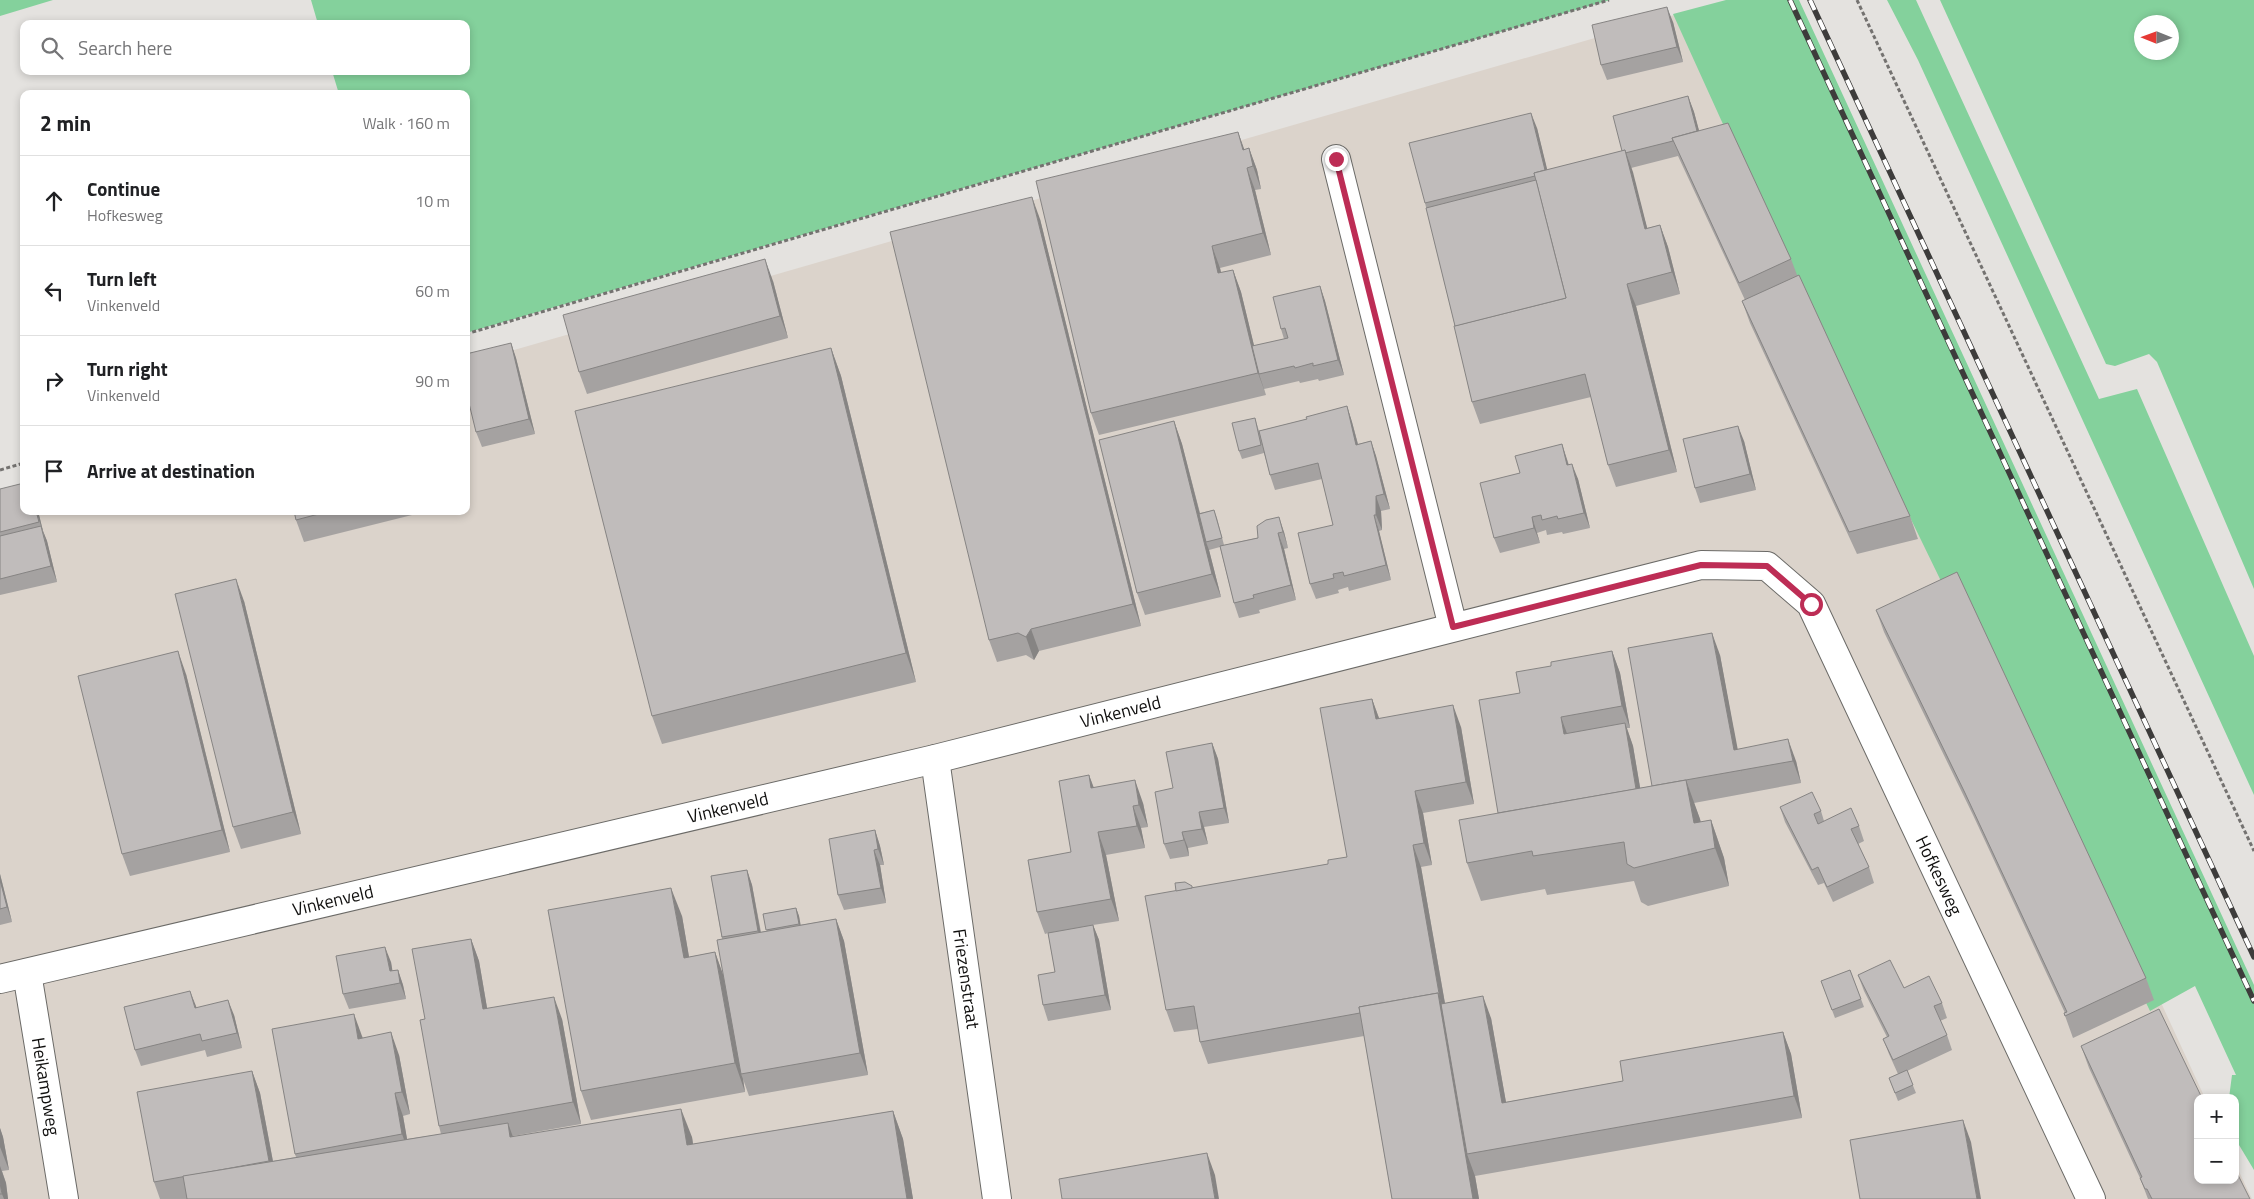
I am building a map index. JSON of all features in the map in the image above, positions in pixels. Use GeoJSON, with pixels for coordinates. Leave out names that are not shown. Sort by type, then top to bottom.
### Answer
{"type":"FeatureCollection","features":[{"type":"Feature","properties":{"kind":"street"},"geometry":{"type":"LineString","coordinates":[[1336,159],[1453,627]]}},
{"type":"Feature","properties":{"kind":"street","name":"Vinkenveld"},"geometry":{"type":"LineString","coordinates":[[0,979],[935,759],[1701,565],[1767,566]]}},
{"type":"Feature","properties":{"kind":"street","name":"Hofkesweg"},"geometry":{"type":"LineString","coordinates":[[1767,566],[1811,604],[2091,1199]]}},
{"type":"Feature","properties":{"kind":"street","name":"Friezenstraat"},"geometry":{"type":"LineString","coordinates":[[935,759],[997,1199]]}},
{"type":"Feature","properties":{"kind":"street","name":"Heikampweg"},"geometry":{"type":"LineString","coordinates":[[26,973],[64,1199]]}},
{"type":"Feature","properties":{"kind":"path"},"geometry":{"type":"LineString","coordinates":[[470,333],[1609,0]]}},
{"type":"Feature","properties":{"kind":"path"},"geometry":{"type":"LineString","coordinates":[[1857,0],[2254,851]]}},
{"type":"Feature","properties":{"kind":"path"},"geometry":{"type":"LineString","coordinates":[[0,470],[20,464]]}},
{"type":"Feature","properties":{"kind":"shaded area"},"geometry":{"type":"Polygon","coordinates":[[[1702,7],[2203,1094],[2194,1094],[2194,1184],[2239,1184],[2239,1171],[2252,1199],[0,1199],[0,498],[20,509],[20,515],[470,515],[470,363],[1702,7]]]}},
{"type":"Feature","properties":{"kind":"green space"},"geometry":{"type":"Polygon","coordinates":[[[0,0],[53,0],[0,16],[0,0]]]}},
{"type":"Feature","properties":{"kind":"green space"},"geometry":{"type":"Polygon","coordinates":[[[311,0],[1610,0],[470,332],[470,90],[338,90],[333,75],[470,75],[470,20],[317,20],[311,0]]]}},
{"type":"Feature","properties":{"kind":"green space"},"geometry":{"type":"Polygon","coordinates":[[[1726,0],[1799,0],[2254,985],[2254,1170],[2239,1145],[2239,1094],[2230,1094],[2232,1075],[2236,1075],[2195,986],[2150,1011],[1781,252],[1673,14],[1726,0]]]}},
{"type":"Feature","properties":{"kind":"green space"},"geometry":{"type":"Polygon","coordinates":[[[1887,0],[1916,0],[2099,399],[2137,389],[2254,656],[2254,795],[1918,60],[1887,0]]]}},
{"type":"Feature","properties":{"kind":"green space"},"geometry":{"type":"Polygon","coordinates":[[[1940,0],[2254,0],[2254,589],[2157,362],[2149,354],[2115,366],[2106,364],[1940,0]]]}},
{"type":"Feature","properties":{"kind":"building"},"geometry":{"type":"Polygon","coordinates":[[[1667,7],[1677,47],[1601,65],[1592,25],[1667,7]]]}},
{"type":"Feature","properties":{"kind":"building"},"geometry":{"type":"Polygon","coordinates":[[[1688,96],[1697,131],[1672,138],[1673,141],[1625,153],[1625,150],[1622,151],[1613,116],[1688,96]]]}},
{"type":"Feature","properties":{"kind":"building"},"geometry":{"type":"Polygon","coordinates":[[[1531,113],[1545,170],[1534,173],[1535,176],[1425,203],[1409,143],[1531,113]]]}},
{"type":"Feature","properties":{"kind":"building"},"geometry":{"type":"Polygon","coordinates":[[[1728,123],[1791,259],[1739,283],[1672,138],[1728,123]]]}},
{"type":"Feature","properties":{"kind":"building"},"geometry":{"type":"Polygon","coordinates":[[[1238,132],[1243,150],[1249,148],[1253,166],[1247,168],[1263,233],[1212,246],[1218,273],[1233,270],[1258,373],[1091,413],[1036,181],[1238,132]]]}},
{"type":"Feature","properties":{"kind":"building"},"geometry":{"type":"Polygon","coordinates":[[[1625,150],[1645,229],[1660,225],[1672,272],[1627,284],[1669,450],[1608,465],[1585,374],[1472,402],[1454,326],[1566,298],[1534,173],[1625,150]]]}},
{"type":"Feature","properties":{"kind":"building"},"geometry":{"type":"Polygon","coordinates":[[[1536,180],[1566,298],[1455,326],[1426,208],[1536,180]]]}},
{"type":"Feature","properties":{"kind":"building"},"geometry":{"type":"Polygon","coordinates":[[[1032,197],[1133,604],[1031,629],[1026,637],[1018,633],[989,640],[890,232],[1032,197]]]}},
{"type":"Feature","properties":{"kind":"building"},"geometry":{"type":"Polygon","coordinates":[[[765,259],[780,316],[579,372],[563,315],[765,259]]]}},
{"type":"Feature","properties":{"kind":"building"},"geometry":{"type":"Polygon","coordinates":[[[1799,275],[1910,516],[1849,532],[1742,301],[1799,275]]]}},
{"type":"Feature","properties":{"kind":"building"},"geometry":{"type":"Polygon","coordinates":[[[1320,286],[1338,360],[1313,366],[1313,363],[1295,368],[1294,366],[1259,374],[1252,346],[1288,338],[1285,328],[1281,329],[1273,297],[1320,286]]]}},
{"type":"Feature","properties":{"kind":"building"},"geometry":{"type":"Polygon","coordinates":[[[511,343],[529,419],[476,432],[470,407],[470,353],[511,343]]]}},
{"type":"Feature","properties":{"kind":"building"},"geometry":{"type":"Polygon","coordinates":[[[831,348],[906,653],[652,716],[575,411],[831,348]]]}},
{"type":"Feature","properties":{"kind":"building"},"geometry":{"type":"Polygon","coordinates":[[[1347,406],[1356,445],[1371,441],[1384,494],[1376,496],[1376,515],[1374,515],[1386,565],[1344,576],[1343,572],[1333,574],[1334,578],[1310,584],[1298,533],[1333,525],[1318,463],[1270,475],[1259,431],[1307,419],[1306,417],[1347,406]]]}},
{"type":"Feature","properties":{"kind":"building"},"geometry":{"type":"Polygon","coordinates":[[[1255,418],[1261,445],[1239,451],[1232,423],[1255,418]]]}},
{"type":"Feature","properties":{"kind":"building"},"geometry":{"type":"Polygon","coordinates":[[[1174,421],[1212,574],[1137,593],[1099,440],[1174,421]]]}},
{"type":"Feature","properties":{"kind":"building"},"geometry":{"type":"Polygon","coordinates":[[[1738,426],[1750,474],[1695,488],[1683,439],[1738,426]]]}},
{"type":"Feature","properties":{"kind":"building"},"geometry":{"type":"Polygon","coordinates":[[[1562,444],[1567,465],[1572,464],[1584,513],[1558,519],[1557,516],[1542,520],[1541,515],[1532,517],[1534,528],[1494,538],[1480,483],[1520,473],[1515,456],[1562,444]]]}},
{"type":"Feature","properties":{"kind":"building"},"geometry":{"type":"Polygon","coordinates":[[[20,484],[20,515],[37,515],[39,522],[0,532],[0,489],[20,484]]]}},
{"type":"Feature","properties":{"kind":"building"},"geometry":{"type":"Polygon","coordinates":[[[1214,510],[1222,538],[1206,542],[1199,514],[1214,510]]]}},
{"type":"Feature","properties":{"kind":"building"},"geometry":{"type":"Polygon","coordinates":[[[295,515],[315,515],[296,520],[295,515]]]}},
{"type":"Feature","properties":{"kind":"building"},"geometry":{"type":"Polygon","coordinates":[[[1279,517],[1283,532],[1278,533],[1291,585],[1253,595],[1254,598],[1234,603],[1220,546],[1258,538],[1257,526],[1266,520],[1279,517]]]}},
{"type":"Feature","properties":{"kind":"building"},"geometry":{"type":"Polygon","coordinates":[[[41,526],[51,566],[0,579],[0,536],[41,526]]]}},
{"type":"Feature","properties":{"kind":"building"},"geometry":{"type":"Polygon","coordinates":[[[1957,572],[2146,978],[2065,1016],[2064,1013],[2067,1012],[1965,793],[1876,610],[1957,572]]]}},
{"type":"Feature","properties":{"kind":"building"},"geometry":{"type":"Polygon","coordinates":[[[236,579],[293,812],[233,827],[175,594],[236,579]]]}},
{"type":"Feature","properties":{"kind":"building"},"geometry":{"type":"Polygon","coordinates":[[[1712,633],[1734,750],[1788,739],[1793,761],[1652,786],[1628,648],[1712,633]]]}},
{"type":"Feature","properties":{"kind":"building"},"geometry":{"type":"Polygon","coordinates":[[[178,651],[222,830],[122,854],[78,676],[178,651]]]}},
{"type":"Feature","properties":{"kind":"building"},"geometry":{"type":"Polygon","coordinates":[[[1612,651],[1622,706],[1561,717],[1564,734],[1625,723],[1636,789],[1498,813],[1479,700],[1520,693],[1516,672],[1551,666],[1551,662],[1612,651]]]}},
{"type":"Feature","properties":{"kind":"building"},"geometry":{"type":"Polygon","coordinates":[[[1372,699],[1376,719],[1453,705],[1466,782],[1415,791],[1424,843],[1413,845],[1440,999],[1438,993],[1359,1007],[1360,1013],[1200,1042],[1194,1006],[1166,1010],[1145,896],[1328,864],[1328,860],[1347,857],[1320,708],[1372,699]]]}},
{"type":"Feature","properties":{"kind":"building"},"geometry":{"type":"Polygon","coordinates":[[[1212,743],[1224,808],[1199,812],[1202,829],[1182,832],[1184,840],[1164,844],[1155,792],[1173,788],[1166,752],[1212,743]]]}},
{"type":"Feature","properties":{"kind":"building"},"geometry":{"type":"Polygon","coordinates":[[[1089,775],[1091,788],[1135,780],[1139,805],[1133,806],[1137,826],[1098,832],[1111,899],[1037,912],[1028,860],[1071,852],[1059,781],[1089,775]]]}},
{"type":"Feature","properties":{"kind":"building"},"geometry":{"type":"Polygon","coordinates":[[[1686,780],[1694,823],[1711,820],[1715,848],[1634,868],[1627,864],[1624,842],[1533,856],[1532,851],[1467,863],[1459,820],[1686,780]]]}},
{"type":"Feature","properties":{"kind":"building"},"geometry":{"type":"Polygon","coordinates":[[[1812,792],[1821,811],[1814,814],[1818,824],[1851,808],[1859,826],[1851,829],[1869,867],[1827,887],[1818,867],[1812,870],[1780,807],[1812,792]]]}},
{"type":"Feature","properties":{"kind":"building"},"geometry":{"type":"Polygon","coordinates":[[[875,830],[878,849],[874,850],[881,888],[838,895],[829,839],[875,830]]]}},
{"type":"Feature","properties":{"kind":"building"},"geometry":{"type":"Polygon","coordinates":[[[747,870],[758,931],[722,937],[711,876],[747,870]]]}},
{"type":"Feature","properties":{"kind":"building"},"geometry":{"type":"Polygon","coordinates":[[[0,880],[7,907],[0,909],[0,880]]]}},
{"type":"Feature","properties":{"kind":"building"},"geometry":{"type":"Polygon","coordinates":[[[1185,882],[1192,886],[1192,888],[1176,891],[1175,883],[1185,882]]]}},
{"type":"Feature","properties":{"kind":"building"},"geometry":{"type":"Polygon","coordinates":[[[671,888],[684,958],[715,952],[735,1063],[581,1091],[548,910],[671,888]]]}},
{"type":"Feature","properties":{"kind":"building"},"geometry":{"type":"Polygon","coordinates":[[[796,908],[799,924],[766,930],[763,914],[796,908]]]}},
{"type":"Feature","properties":{"kind":"building"},"geometry":{"type":"Polygon","coordinates":[[[836,919],[860,1053],[741,1074],[717,940],[836,919]]]}},
{"type":"Feature","properties":{"kind":"building"},"geometry":{"type":"Polygon","coordinates":[[[1093,925],[1105,995],[1043,1005],[1038,975],[1055,972],[1048,933],[1093,925]]]}},
{"type":"Feature","properties":{"kind":"building"},"geometry":{"type":"Polygon","coordinates":[[[471,939],[483,1009],[554,997],[573,1102],[439,1126],[420,1020],[425,1019],[412,949],[471,939]]]}},
{"type":"Feature","properties":{"kind":"building"},"geometry":{"type":"Polygon","coordinates":[[[385,947],[390,971],[398,970],[400,983],[343,994],[336,956],[385,947]]]}},
{"type":"Feature","properties":{"kind":"building"},"geometry":{"type":"Polygon","coordinates":[[[1890,960],[1904,988],[1929,976],[1942,1003],[1934,1006],[1947,1035],[1893,1060],[1883,1039],[1889,1036],[1858,975],[1890,960]]]}},
{"type":"Feature","properties":{"kind":"building"},"geometry":{"type":"Polygon","coordinates":[[[1850,970],[1861,999],[1832,1010],[1821,981],[1850,970]]]}},
{"type":"Feature","properties":{"kind":"building"},"geometry":{"type":"Polygon","coordinates":[[[190,991],[195,1008],[228,1000],[237,1033],[202,1041],[200,1034],[135,1050],[124,1007],[190,991]]]}},
{"type":"Feature","properties":{"kind":"building"},"geometry":{"type":"Polygon","coordinates":[[[1438,993],[1473,1199],[1392,1199],[1359,1007],[1438,993]]]}},
{"type":"Feature","properties":{"kind":"building"},"geometry":{"type":"Polygon","coordinates":[[[1483,996],[1502,1103],[1623,1081],[1620,1061],[1783,1032],[1794,1096],[1467,1154],[1441,1004],[1483,996]]]}},
{"type":"Feature","properties":{"kind":"building"},"geometry":{"type":"Polygon","coordinates":[[[2159,1009],[2200,1094],[2194,1094],[2194,1184],[2239,1184],[2239,1177],[2250,1199],[2152,1199],[2147,1189],[2145,1189],[2140,1178],[2142,1177],[2081,1046],[2159,1009]]]}},
{"type":"Feature","properties":{"kind":"building"},"geometry":{"type":"Polygon","coordinates":[[[354,1014],[358,1039],[391,1032],[402,1092],[395,1093],[402,1134],[295,1154],[272,1029],[354,1014]]]}},
{"type":"Feature","properties":{"kind":"building"},"geometry":{"type":"Polygon","coordinates":[[[1907,1070],[1913,1085],[1895,1093],[1889,1078],[1907,1070]]]}},
{"type":"Feature","properties":{"kind":"building"},"geometry":{"type":"Polygon","coordinates":[[[252,1071],[269,1161],[154,1182],[137,1092],[252,1071]]]}},
{"type":"Feature","properties":{"kind":"building"},"geometry":{"type":"Polygon","coordinates":[[[681,1109],[687,1145],[893,1111],[907,1199],[187,1199],[183,1176],[508,1123],[510,1137],[681,1109]]]}},
{"type":"Feature","properties":{"kind":"building"},"geometry":{"type":"Polygon","coordinates":[[[1963,1120],[1977,1199],[1860,1199],[1850,1140],[1963,1120]]]}},
{"type":"Feature","properties":{"kind":"building"},"geometry":{"type":"Polygon","coordinates":[[[1207,1153],[1215,1199],[1062,1199],[1059,1179],[1207,1153]]]}},
{"type":"Feature","properties":{"kind":"railway"},"geometry":{"type":"LineString","coordinates":[[1790,0],[2254,1001]]}},
{"type":"Feature","properties":{"kind":"railway"},"geometry":{"type":"LineString","coordinates":[[1810,0],[2254,957]]}},
{"type":"Feature","properties":{"kind":"route"},"geometry":{"type":"LineString","coordinates":[[1336,159],[1453,627],[1701,565],[1767,566],[1811,604]]}}]}
